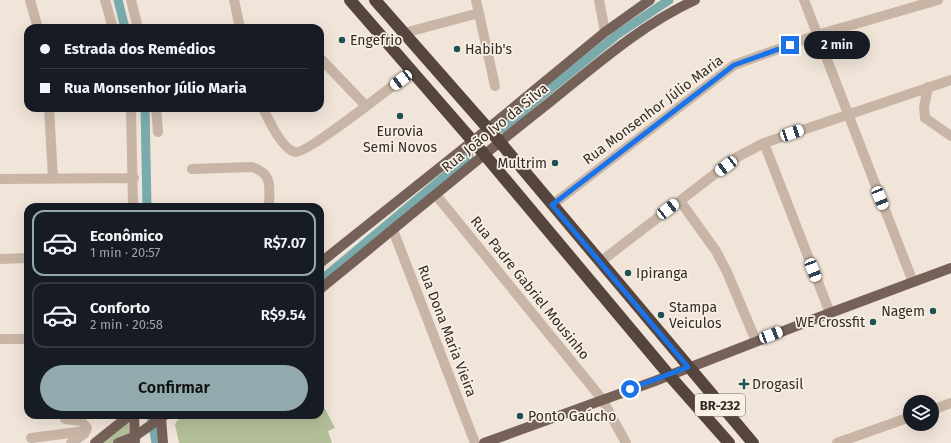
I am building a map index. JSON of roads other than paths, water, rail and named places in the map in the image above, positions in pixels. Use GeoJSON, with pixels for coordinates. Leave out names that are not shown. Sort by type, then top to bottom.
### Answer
{"type":"FeatureCollection","features":[{"type":"Feature","properties":{"kind":"highway","name":"BR-232"},"geometry":{"type":"LineString","coordinates":[[350,0],[473,141],[669,375],[729,443]]}},
{"type":"Feature","properties":{"kind":"highway","name":"BR-232"},"geometry":{"type":"LineString","coordinates":[[375,0],[488,128],[753,443]]}},
{"type":"Feature","properties":{"kind":"main road","name":"Rua João Ivo da Silva"},"geometry":{"type":"LineString","coordinates":[[324,261],[605,32],[650,0]]}},
{"type":"Feature","properties":{"kind":"main road","name":"Rua João Ivo da Silva"},"geometry":{"type":"LineString","coordinates":[[324,286],[436,195],[499,141],[619,48],[654,22],[695,0]]}},
{"type":"Feature","properties":{"kind":"main road"},"geometry":{"type":"LineString","coordinates":[[484,443],[669,375],[951,268]]}},
{"type":"Feature","properties":{"kind":"main road"},"geometry":{"type":"LineString","coordinates":[[95,443],[125,419]]}},
{"type":"Feature","properties":{"kind":"main road"},"geometry":{"type":"LineString","coordinates":[[134,419],[134,440]]}},
{"type":"Feature","properties":{"kind":"main road"},"geometry":{"type":"LineString","coordinates":[[118,443],[134,440],[143,431],[160,419]]}},
{"type":"Feature","properties":{"kind":"main road"},"geometry":{"type":"LineString","coordinates":[[161,419],[163,443]]}},
{"type":"Feature","properties":{"kind":"street"},"geometry":{"type":"LineString","coordinates":[[30,0],[37,24]]}},
{"type":"Feature","properties":{"kind":"street"},"geometry":{"type":"LineString","coordinates":[[105,0],[112,24]]}},
{"type":"Feature","properties":{"kind":"street"},"geometry":{"type":"LineString","coordinates":[[131,0],[137,24]]}},
{"type":"Feature","properties":{"kind":"street"},"geometry":{"type":"LineString","coordinates":[[234,0],[239,24]]}},
{"type":"Feature","properties":{"kind":"street"},"geometry":{"type":"LineString","coordinates":[[476,0],[495,86]]}},
{"type":"Feature","properties":{"kind":"street"},"geometry":{"type":"LineString","coordinates":[[599,0],[605,32]]}},
{"type":"Feature","properties":{"kind":"street"},"geometry":{"type":"LineString","coordinates":[[804,0],[913,282]]}},
{"type":"Feature","properties":{"kind":"street","name":"Rua Monsenhor Júlio Maria"},"geometry":{"type":"LineString","coordinates":[[552,205],[734,65],[817,35],[938,0]]}},
{"type":"Feature","properties":{"kind":"street"},"geometry":{"type":"LineString","coordinates":[[404,33],[479,13]]}},
{"type":"Feature","properties":{"kind":"street"},"geometry":{"type":"LineString","coordinates":[[324,62],[366,106]]}},
{"type":"Feature","properties":{"kind":"street"},"geometry":{"type":"LineString","coordinates":[[265,112],[278,135],[290,150],[298,152],[318,141],[412,71]]}},
{"type":"Feature","properties":{"kind":"street"},"geometry":{"type":"LineString","coordinates":[[600,262],[737,157],[764,143],[951,80]]}},
{"type":"Feature","properties":{"kind":"street"},"geometry":{"type":"LineString","coordinates":[[928,87],[924,107],[925,118],[951,136]]}},
{"type":"Feature","properties":{"kind":"street"},"geometry":{"type":"LineString","coordinates":[[50,112],[53,178]]}},
{"type":"Feature","properties":{"kind":"street"},"geometry":{"type":"LineString","coordinates":[[131,112],[134,178],[133,203]]}},
{"type":"Feature","properties":{"kind":"street"},"geometry":{"type":"LineString","coordinates":[[156,112],[158,132]]}},
{"type":"Feature","properties":{"kind":"street"},"geometry":{"type":"LineString","coordinates":[[764,143],[830,313]]}},
{"type":"Feature","properties":{"kind":"street"},"geometry":{"type":"LineString","coordinates":[[192,169],[252,167],[263,172],[269,182],[269,203]]}},
{"type":"Feature","properties":{"kind":"street"},"geometry":{"type":"LineString","coordinates":[[0,179],[134,178]]}},
{"type":"Feature","properties":{"kind":"street","name":"Rua Padre Gabriel Mousinho"},"geometry":{"type":"LineString","coordinates":[[436,195],[602,399],[626,443]]}},
{"type":"Feature","properties":{"kind":"street"},"geometry":{"type":"LineString","coordinates":[[680,200],[716,251],[727,272],[756,341]]}},
{"type":"Feature","properties":{"kind":"street","name":"Rua Dona Maria Vieira"},"geometry":{"type":"LineString","coordinates":[[393,230],[475,443]]}},
{"type":"Feature","properties":{"kind":"street"},"geometry":{"type":"LineString","coordinates":[[0,258],[24,258]]}},
{"type":"Feature","properties":{"kind":"street"},"geometry":{"type":"LineString","coordinates":[[2,339],[24,339]]}},
{"type":"Feature","properties":{"kind":"street"},"geometry":{"type":"LineString","coordinates":[[939,407],[951,403]]}},
{"type":"Feature","properties":{"kind":"street"},"geometry":{"type":"LineString","coordinates":[[65,419],[81,421],[85,425],[86,431]]}},
{"type":"Feature","properties":{"kind":"street"},"geometry":{"type":"LineString","coordinates":[[837,443],[903,420]]}},
{"type":"Feature","properties":{"kind":"street"},"geometry":{"type":"LineString","coordinates":[[31,438],[86,431]]}},
{"type":"Feature","properties":{"kind":"street"},"geometry":{"type":"LineString","coordinates":[[71,443],[86,431]]}},
{"type":"Feature","properties":{"kind":"waterway"},"geometry":{"type":"LineString","coordinates":[[118,0],[124,24]]}},
{"type":"Feature","properties":{"kind":"waterway"},"geometry":{"type":"LineString","coordinates":[[501,129],[618,34],[669,0]]}},
{"type":"Feature","properties":{"kind":"waterway"},"geometry":{"type":"LineString","coordinates":[[145,112],[147,203]]}},
{"type":"Feature","properties":{"kind":"waterway"},"geometry":{"type":"LineString","coordinates":[[324,278],[469,156]]}},
{"type":"Feature","properties":{"kind":"waterway"},"geometry":{"type":"LineString","coordinates":[[152,419],[156,443]]}},
{"type":"Feature","properties":{"kind":"place","name":"Engefrio"},"geometry":{"type":"Point","coordinates":[342,40]}},
{"type":"Feature","properties":{"kind":"place","name":"Habib's"},"geometry":{"type":"Point","coordinates":[457,49]}},
{"type":"Feature","properties":{"kind":"place","name":"Eurovia Semi Novos"},"geometry":{"type":"Point","coordinates":[400,116]}},
{"type":"Feature","properties":{"kind":"place","name":"Multrim"},"geometry":{"type":"Point","coordinates":[555,163]}},
{"type":"Feature","properties":{"kind":"place","name":"Ipiranga"},"geometry":{"type":"Point","coordinates":[628,273]}},
{"type":"Feature","properties":{"kind":"place","name":"Nagem"},"geometry":{"type":"Point","coordinates":[933,311]}},
{"type":"Feature","properties":{"kind":"place","name":"Stampa Veiculos"},"geometry":{"type":"Point","coordinates":[661,315]}},
{"type":"Feature","properties":{"kind":"place","name":"WE Crossfit"},"geometry":{"type":"Point","coordinates":[873,322]}},
{"type":"Feature","properties":{"kind":"place","name":"Drogasil"},"geometry":{"type":"Point","coordinates":[744,384]}},
{"type":"Feature","properties":{"kind":"place","name":"Ponto Gaúcho"},"geometry":{"type":"Point","coordinates":[520,416]}}]}
